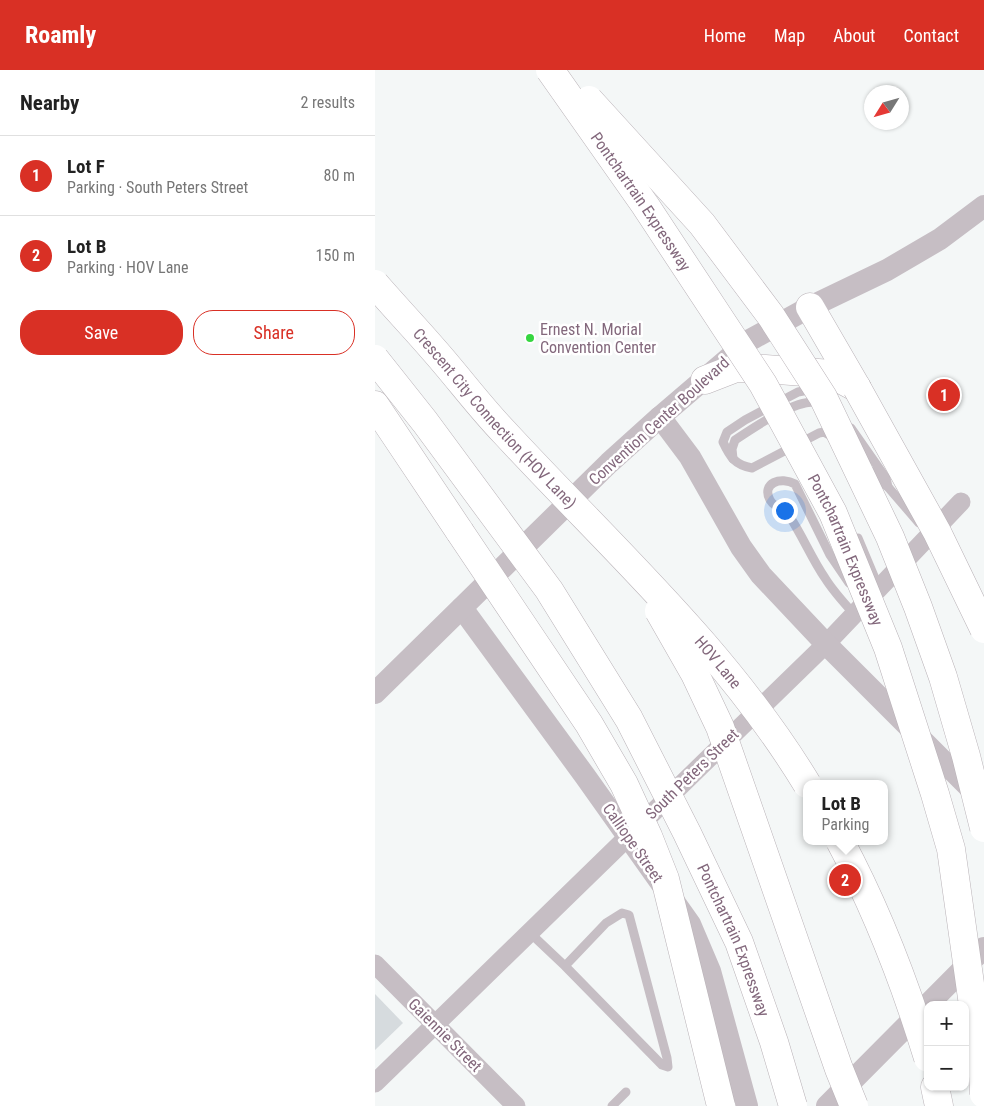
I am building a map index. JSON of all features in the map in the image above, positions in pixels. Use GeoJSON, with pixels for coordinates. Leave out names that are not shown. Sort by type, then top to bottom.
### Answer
{"type":"FeatureCollection","features":[{"type":"Feature","properties":{"kind":"highway","name":"Pontchartrain Expressway"},"geometry":{"type":"LineString","coordinates":[[550,70],[645,205],[758,376],[833,513],[888,648],[951,849],[984,1094]]}},
{"type":"Feature","properties":{"kind":"highway"},"geometry":{"type":"LineString","coordinates":[[562,70],[702,224],[771,316],[823,397],[886,528],[918,606],[943,678],[966,756],[984,828]]}},
{"type":"Feature","properties":{"kind":"highway","name":"Crescent City Connection (HOV Lane)"},"geometry":{"type":"LineString","coordinates":[[375,284],[433,348],[503,431],[617,550]]}},
{"type":"Feature","properties":{"kind":"highway"},"geometry":{"type":"LineString","coordinates":[[810,306],[937,532],[984,629]]}},
{"type":"Feature","properties":{"kind":"highway","name":"Pontchartrain Expressway"},"geometry":{"type":"LineString","coordinates":[[375,359],[425,422],[549,590],[629,719],[687,833],[739,942],[793,1106]]}},
{"type":"Feature","properties":{"kind":"highway"},"geometry":{"type":"LineString","coordinates":[[705,380],[735,368],[765,368],[831,374],[857,388]]}},
{"type":"Feature","properties":{"kind":"highway"},"geometry":{"type":"LineString","coordinates":[[375,405],[589,724],[624,784],[665,879],[721,1106]]}},
{"type":"Feature","properties":{"kind":"highway"},"geometry":{"type":"LineString","coordinates":[[617,550],[663,617],[695,674],[719,727],[839,1069],[854,1106]]}},
{"type":"Feature","properties":{"kind":"highway","name":"HOV Lane"},"geometry":{"type":"LineString","coordinates":[[617,550],[667,602],[758,709],[804,780]]}},
{"type":"Feature","properties":{"kind":"highway"},"geometry":{"type":"LineString","coordinates":[[842,845],[883,930],[910,1000],[924,1046]]}},
{"type":"Feature","properties":{"kind":"highway"},"geometry":{"type":"LineString","coordinates":[[951,849],[984,980]]}},
{"type":"Feature","properties":{"kind":"highway"},"geometry":{"type":"LineString","coordinates":[[936,1091],[939,1106]]}},
{"type":"Feature","properties":{"kind":"street","name":"Convention Center Boulevard"},"geometry":{"type":"LineString","coordinates":[[375,693],[609,464],[660,417],[750,340],[810,306],[887,270],[940,239],[984,206]]}},
{"type":"Feature","properties":{"kind":"street"},"geometry":{"type":"LineString","coordinates":[[660,417],[690,457],[741,548],[761,576],[984,802]]}},
{"type":"Feature","properties":{"kind":"street","name":"South Peters Street"},"geometry":{"type":"LineString","coordinates":[[375,1083],[826,644],[961,502]]}},
{"type":"Feature","properties":{"kind":"street","name":"Calliope Street"},"geometry":{"type":"LineString","coordinates":[[462,608],[485,637],[628,836],[689,924],[707,963],[747,1106]]}},
{"type":"Feature","properties":{"kind":"street"},"geometry":{"type":"LineString","coordinates":[[827,1106],[984,948]]}},
{"type":"Feature","properties":{"kind":"street","name":"Gaiennie Street"},"geometry":{"type":"LineString","coordinates":[[375,964],[516,1106]]}},
{"type":"Feature","properties":{"kind":"lane"},"geometry":{"type":"LineString","coordinates":[[888,487],[885,478],[831,399],[813,388],[798,392],[767,407],[727,432],[723,442],[733,459],[741,466],[752,468],[819,433],[824,432],[835,438],[895,571]]}},
{"type":"Feature","properties":{"kind":"lane"},"geometry":{"type":"LineString","coordinates":[[733,459],[732,449],[735,440],[795,406],[814,401],[823,404],[839,423],[877,479],[888,487],[930,535]]}},
{"type":"Feature","properties":{"kind":"lane"},"geometry":{"type":"LineString","coordinates":[[792,447],[811,482],[857,536],[880,588]]}},
{"type":"Feature","properties":{"kind":"lane"},"geometry":{"type":"LineString","coordinates":[[781,480],[789,480],[795,484],[830,555],[847,581],[860,608],[823,576],[789,514],[776,508],[770,501],[769,488],[774,483],[781,480]]}},
{"type":"Feature","properties":{"kind":"lane"},"geometry":{"type":"LineString","coordinates":[[529,932],[565,966],[662,1066],[668,1067],[629,914],[622,913],[606,923],[565,966]]}},
{"type":"Feature","properties":{"kind":"lane"},"geometry":{"type":"LineString","coordinates":[[612,1106],[626,1092]]}},
{"type":"Feature","properties":{"kind":"shaded area"},"geometry":{"type":"Polygon","coordinates":[[[375,994],[403,1023],[375,1050],[375,994]]]}},
{"type":"Feature","properties":{"kind":"place","name":"Ernest N. Morial Convention Center"},"geometry":{"type":"Point","coordinates":[530,338]}},
{"type":"Feature","properties":{"kind":"place","name":"Lot F"},"geometry":{"type":"Point","coordinates":[944,395]}},
{"type":"Feature","properties":{"kind":"place","name":"Lot B"},"geometry":{"type":"Point","coordinates":[845,880]}}]}
